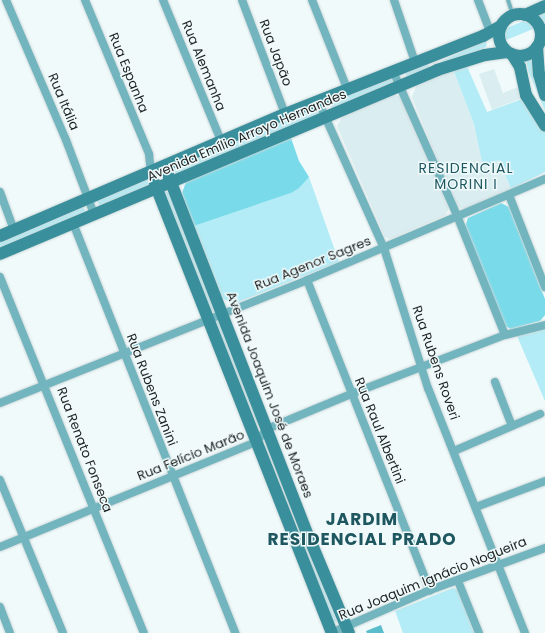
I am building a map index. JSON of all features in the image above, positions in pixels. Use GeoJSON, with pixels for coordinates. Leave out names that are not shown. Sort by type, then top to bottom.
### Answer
{"type":"FeatureCollection","features":[{"type":"Feature","properties":{"kind":"street"},"geometry":{"type":"LineString","coordinates":[[0,3],[7,0]]}},
{"type":"Feature","properties":{"kind":"street","name":"Rua Itália"},"geometry":{"type":"LineString","coordinates":[[7,0],[66,140],[87,199],[94,214]]}},
{"type":"Feature","properties":{"kind":"street","name":"Rua Espanha"},"geometry":{"type":"LineString","coordinates":[[85,0],[149,154],[151,173]]}},
{"type":"Feature","properties":{"kind":"street","name":"Rua Alemanha"},"geometry":{"type":"LineString","coordinates":[[163,0],[222,141]]}},
{"type":"Feature","properties":{"kind":"street","name":"Rua Japão"},"geometry":{"type":"LineString","coordinates":[[242,0],[285,114]]}},
{"type":"Feature","properties":{"kind":"street"},"geometry":{"type":"LineString","coordinates":[[312,0],[348,91]]}},
{"type":"Feature","properties":{"kind":"street"},"geometry":{"type":"LineString","coordinates":[[394,0],[415,62]]}},
{"type":"Feature","properties":{"kind":"street"},"geometry":{"type":"LineString","coordinates":[[478,0],[490,32]]}},
{"type":"Feature","properties":{"kind":"street"},"geometry":{"type":"LineString","coordinates":[[545,6],[519,15],[501,26],[500,42],[520,67],[526,96],[545,126]]}},
{"type":"Feature","properties":{"kind":"street"},"geometry":{"type":"LineString","coordinates":[[519,15],[538,25],[540,41],[539,74],[545,95]]}},
{"type":"Feature","properties":{"kind":"street","name":"Avenida Emílio Arroyo Hernandes"},"geometry":{"type":"LineString","coordinates":[[0,236],[151,173],[285,114],[319,103],[392,71],[490,32],[501,26]]}},
{"type":"Feature","properties":{"kind":"street"},"geometry":{"type":"LineString","coordinates":[[509,53],[523,56],[540,41]]}},
{"type":"Feature","properties":{"kind":"street","name":"Avenida Emílio Arroyo Hernandes"},"geometry":{"type":"LineString","coordinates":[[0,254],[94,214],[157,190],[437,70],[485,55],[509,53]]}},
{"type":"Feature","properties":{"kind":"street"},"geometry":{"type":"LineString","coordinates":[[431,55],[437,70]]}},
{"type":"Feature","properties":{"kind":"street"},"geometry":{"type":"LineString","coordinates":[[392,71],[458,218],[505,335]]}},
{"type":"Feature","properties":{"kind":"street","name":"Rua Rubens Roveri"},"geometry":{"type":"LineString","coordinates":[[319,103],[384,248],[421,368],[525,633]]}},
{"type":"Feature","properties":{"kind":"street","name":"Rua Espanha"},"geometry":{"type":"LineString","coordinates":[[149,154],[165,167]]}},
{"type":"Feature","properties":{"kind":"street","name":"Avenida Joaquim José de Moraes"},"geometry":{"type":"LineString","coordinates":[[165,167],[173,183],[267,429],[347,629]]}},
{"type":"Feature","properties":{"kind":"street"},"geometry":{"type":"LineString","coordinates":[[151,173],[332,633]]}},
{"type":"Feature","properties":{"kind":"street","name":"Rua Agenor Sagres"},"geometry":{"type":"LineString","coordinates":[[0,404],[124,355],[208,319],[458,218],[545,179]]}},
{"type":"Feature","properties":{"kind":"street"},"geometry":{"type":"LineString","coordinates":[[0,192],[14,230]]}},
{"type":"Feature","properties":{"kind":"street"},"geometry":{"type":"LineString","coordinates":[[509,196],[545,287]]}},
{"type":"Feature","properties":{"kind":"street","name":"Rua Rubens Zanini"},"geometry":{"type":"LineString","coordinates":[[73,223],[172,477],[235,633]]}},
{"type":"Feature","properties":{"kind":"street","name":"Rua Renato Fonseca"},"geometry":{"type":"LineString","coordinates":[[0,277],[144,633]]}},
{"type":"Feature","properties":{"kind":"street","name":"Rua Raul Albertini"},"geometry":{"type":"LineString","coordinates":[[307,280],[430,590]]}},
{"type":"Feature","properties":{"kind":"street","name":"Rua Felício Marão"},"geometry":{"type":"LineString","coordinates":[[0,547],[256,442],[267,429],[351,394],[505,335],[545,325]]}},
{"type":"Feature","properties":{"kind":"street"},"geometry":{"type":"LineString","coordinates":[[495,382],[512,426]]}},
{"type":"Feature","properties":{"kind":"street"},"geometry":{"type":"LineString","coordinates":[[454,451],[540,414]]}},
{"type":"Feature","properties":{"kind":"street"},"geometry":{"type":"LineString","coordinates":[[0,480],[63,633]]}},
{"type":"Feature","properties":{"kind":"street"},"geometry":{"type":"LineString","coordinates":[[476,507],[545,481]]}},
{"type":"Feature","properties":{"kind":"street","name":"Rua Joaquim Ignácio Nogueira"},"geometry":{"type":"LineString","coordinates":[[332,633],[347,629],[430,590],[545,548]]}},
{"type":"Feature","properties":{"kind":"street"},"geometry":{"type":"LineString","coordinates":[[458,580],[479,633]]}},
{"type":"Feature","properties":{"kind":"street"},"geometry":{"type":"LineString","coordinates":[[0,607],[10,633]]}},
{"type":"Feature","properties":{"kind":"lane"},"geometry":{"type":"LineString","coordinates":[[508,0],[519,15]]}},
{"type":"Feature","properties":{"kind":"shaded area"},"geometry":{"type":"Polygon","coordinates":[[[545,12],[545,24],[506,40],[500,37],[502,30],[545,12]]]}},
{"type":"Feature","properties":{"kind":"shaded area"},"geometry":{"type":"Polygon","coordinates":[[[487,40],[486,47],[447,63],[441,61],[487,40]]]}},
{"type":"Feature","properties":{"kind":"shaded area"},"geometry":{"type":"Polygon","coordinates":[[[529,59],[534,60],[545,100],[545,111],[529,73],[526,61],[529,59]]]}},
{"type":"Feature","properties":{"kind":"shaded area"},"geometry":{"type":"Polygon","coordinates":[[[428,64],[429,68],[408,77],[406,75],[406,71],[428,64]]]}},
{"type":"Feature","properties":{"kind":"shaded area"},"geometry":{"type":"Polygon","coordinates":[[[466,64],[487,112],[530,96],[545,122],[545,172],[511,189],[499,160],[483,167],[474,124],[453,69],[466,64]]]}},
{"type":"Feature","properties":{"kind":"shaded area"},"geometry":{"type":"Polygon","coordinates":[[[453,69],[474,124],[483,167],[499,160],[511,189],[465,210],[456,206],[412,97],[417,84],[453,69]]]}},
{"type":"Feature","properties":{"kind":"shaded area"},"geometry":{"type":"Polygon","coordinates":[[[494,69],[503,93],[518,87],[522,98],[492,110],[479,74],[494,69]]]}},
{"type":"Feature","properties":{"kind":"shaded area"},"geometry":{"type":"Polygon","coordinates":[[[391,79],[393,82],[332,108],[331,106],[331,102],[391,79]]]}},
{"type":"Feature","properties":{"kind":"shaded area"},"geometry":{"type":"Polygon","coordinates":[[[392,94],[403,98],[449,208],[446,215],[390,239],[385,237],[337,126],[343,116],[392,94]]]}},
{"type":"Feature","properties":{"kind":"shaded area"},"geometry":{"type":"Polygon","coordinates":[[[313,108],[319,114],[177,175],[174,171],[175,167],[313,108]]]}},
{"type":"Feature","properties":{"kind":"shaded area"},"geometry":{"type":"Polygon","coordinates":[[[291,138],[299,161],[309,177],[299,188],[291,193],[194,226],[182,193],[186,182],[291,138]]]}},
{"type":"Feature","properties":{"kind":"shaded area"},"geometry":{"type":"Polygon","coordinates":[[[309,177],[339,262],[233,304],[222,298],[194,226],[291,193],[309,177]]]}},
{"type":"Feature","properties":{"kind":"shaded area"},"geometry":{"type":"Polygon","coordinates":[[[146,178],[150,185],[100,206],[98,204],[98,199],[146,178]]]}},
{"type":"Feature","properties":{"kind":"shaded area"},"geometry":{"type":"Polygon","coordinates":[[[170,192],[214,311],[210,310],[164,193],[170,192]]]}},
{"type":"Feature","properties":{"kind":"shaded area"},"geometry":{"type":"Polygon","coordinates":[[[501,203],[509,207],[545,299],[545,315],[540,321],[511,329],[505,326],[465,227],[468,218],[501,203]]]}},
{"type":"Feature","properties":{"kind":"shaded area"},"geometry":{"type":"Polygon","coordinates":[[[83,207],[85,210],[83,215],[0,249],[0,239],[83,207]]]}},
{"type":"Feature","properties":{"kind":"shaded area"},"geometry":{"type":"Polygon","coordinates":[[[217,317],[259,425],[257,425],[214,319],[217,317]]]}},
{"type":"Feature","properties":{"kind":"shaded area"},"geometry":{"type":"Polygon","coordinates":[[[545,329],[545,401],[517,336],[545,329]]]}},
{"type":"Feature","properties":{"kind":"shaded area"},"geometry":{"type":"Polygon","coordinates":[[[267,446],[337,622],[333,622],[264,447],[267,446]]]}},
{"type":"Feature","properties":{"kind":"shaded area"},"geometry":{"type":"Polygon","coordinates":[[[453,588],[458,590],[474,633],[403,633],[395,611],[453,588]]]}},
{"type":"Feature","properties":{"kind":"shaded area"},"geometry":{"type":"Polygon","coordinates":[[[381,625],[384,633],[367,633],[366,631],[381,625]]]}},
{"type":"Feature","properties":{"kind":"district","name":"RESIDENCIAL MORINI I"},"geometry":{"type":"Point","coordinates":[466,176]}},
{"type":"Feature","properties":{"kind":"district","name":"JARDIM RESIDENCIAL PRADO"},"geometry":{"type":"Point","coordinates":[362,530]}}]}
